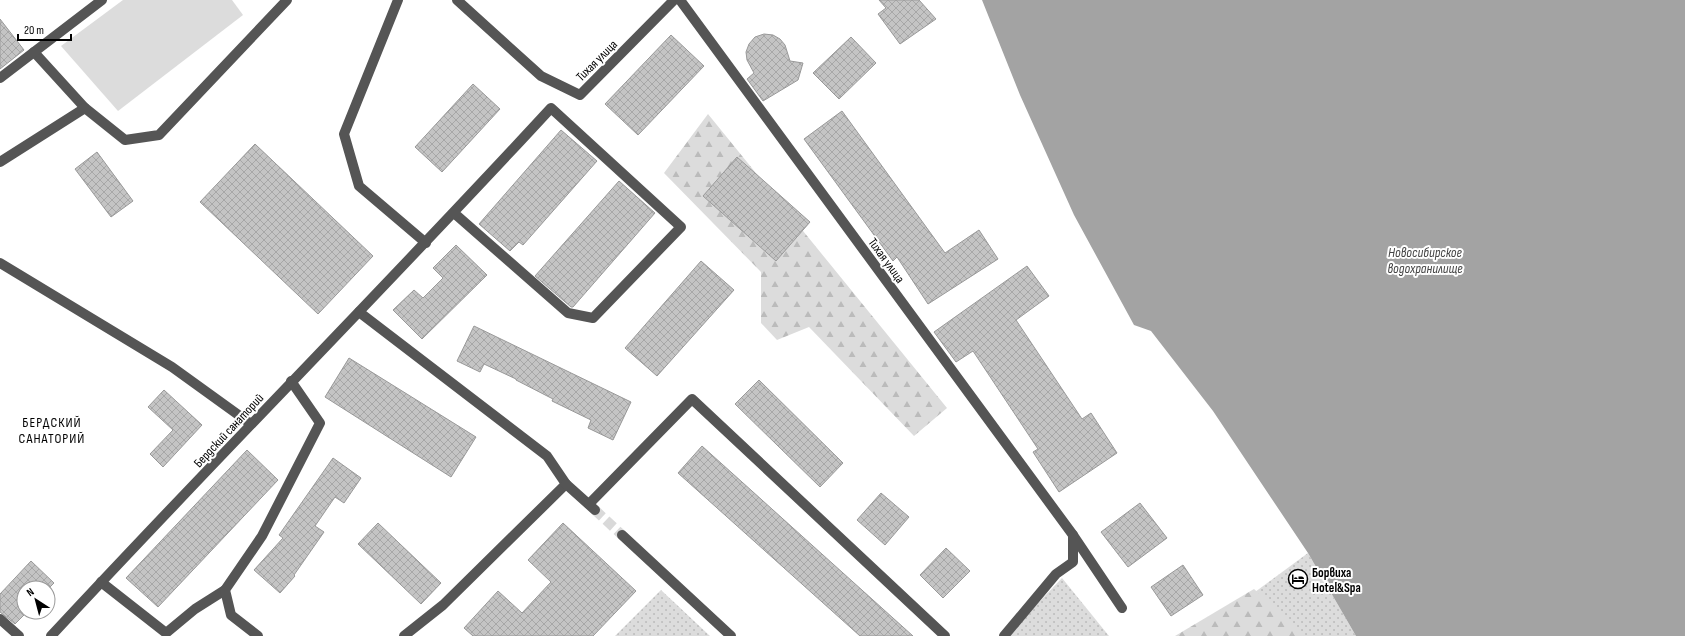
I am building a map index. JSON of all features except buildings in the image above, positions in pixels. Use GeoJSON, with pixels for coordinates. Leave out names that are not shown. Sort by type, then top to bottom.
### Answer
{"type":"FeatureCollection","features":[{"type":"Feature","properties":{"kind":"street"},"geometry":{"type":"LineString","coordinates":[[0,78],[102,0]]}},
{"type":"Feature","properties":{"kind":"street"},"geometry":{"type":"LineString","coordinates":[[34,52],[85,108],[125,140],[159,135],[288,0]]}},
{"type":"Feature","properties":{"kind":"street"},"geometry":{"type":"LineString","coordinates":[[398,0],[344,134],[360,186],[426,243]]}},
{"type":"Feature","properties":{"kind":"street","name":"Тихая улица"},"geometry":{"type":"LineString","coordinates":[[457,0],[541,76],[580,95],[674,0]]}},
{"type":"Feature","properties":{"kind":"street","name":"Тихая улица"},"geometry":{"type":"LineString","coordinates":[[680,0],[1073,535],[1122,608]]}},
{"type":"Feature","properties":{"kind":"street"},"geometry":{"type":"LineString","coordinates":[[0,162],[85,108]]}},
{"type":"Feature","properties":{"kind":"street","name":"Бердский санаторий"},"geometry":{"type":"LineString","coordinates":[[51,636],[291,381],[426,243],[551,108],[681,228],[593,318],[568,313],[454,213]]}},
{"type":"Feature","properties":{"kind":"street"},"geometry":{"type":"LineString","coordinates":[[0,263],[172,367],[251,424]]}},
{"type":"Feature","properties":{"kind":"street"},"geometry":{"type":"LineString","coordinates":[[359,312],[547,456],[566,484],[592,507],[692,399],[945,636]]}},
{"type":"Feature","properties":{"kind":"street"},"geometry":{"type":"LineString","coordinates":[[101,582],[166,633],[195,610],[225,590],[262,536],[320,424],[291,381]]}},
{"type":"Feature","properties":{"kind":"street"},"geometry":{"type":"LineString","coordinates":[[404,636],[443,604],[566,484]]}},
{"type":"Feature","properties":{"kind":"street"},"geometry":{"type":"LineString","coordinates":[[622,535],[731,636]]}},
{"type":"Feature","properties":{"kind":"street"},"geometry":{"type":"LineString","coordinates":[[1004,636],[1056,574],[1073,562],[1073,535]]}},
{"type":"Feature","properties":{"kind":"street"},"geometry":{"type":"LineString","coordinates":[[225,590],[231,615],[251,634]]}},
{"type":"Feature","properties":{"kind":"street"},"geometry":{"type":"LineString","coordinates":[[0,619],[19,636]]}},
{"type":"Feature","properties":{"kind":"green space"},"geometry":{"type":"Polygon","coordinates":[[[123,0],[232,0],[243,15],[118,111],[61,46],[123,0]]]}},
{"type":"Feature","properties":{"kind":"green space"},"geometry":{"type":"Polygon","coordinates":[[[708,114],[947,408],[914,436],[809,327],[777,340],[761,323],[761,272],[664,173],[708,114]]]}},
{"type":"Feature","properties":{"kind":"green space","name":"Борвиха Hotel&Spa"},"geometry":{"type":"Polygon","coordinates":[[[1308,553],[1356,636],[1195,636],[1308,553]]]}},
{"type":"Feature","properties":{"kind":"green space"},"geometry":{"type":"Polygon","coordinates":[[[1062,578],[1109,636],[1007,636],[1062,578]]]}},
{"type":"Feature","properties":{"kind":"green space"},"geometry":{"type":"Polygon","coordinates":[[[1254,589],[1306,636],[1175,636],[1254,589]]]}},
{"type":"Feature","properties":{"kind":"green space"},"geometry":{"type":"Polygon","coordinates":[[[661,590],[710,636],[615,636],[661,590]]]}},
{"type":"Feature","properties":{"kind":"water","name":"Новосибирское водохранилище"},"geometry":{"type":"Polygon","coordinates":[[[982,0],[1685,0],[1685,636],[1356,636],[1308,553],[1213,411],[1151,331],[1134,325],[1074,215],[1020,95],[982,0]]]}},
{"type":"Feature","properties":{"kind":"tunnel"},"geometry":{"type":"LineString","coordinates":[[595,510],[622,535]]}},
{"type":"Feature","properties":{"kind":"place","name":"Борвиха Hotel&Spa"},"geometry":{"type":"Point","coordinates":[1298,579]}},
{"type":"Feature","properties":{"kind":"district","name":"БЕРДСКИЙ САНАТОРИЙ"},"geometry":{"type":"Point","coordinates":[52,430]}}]}
